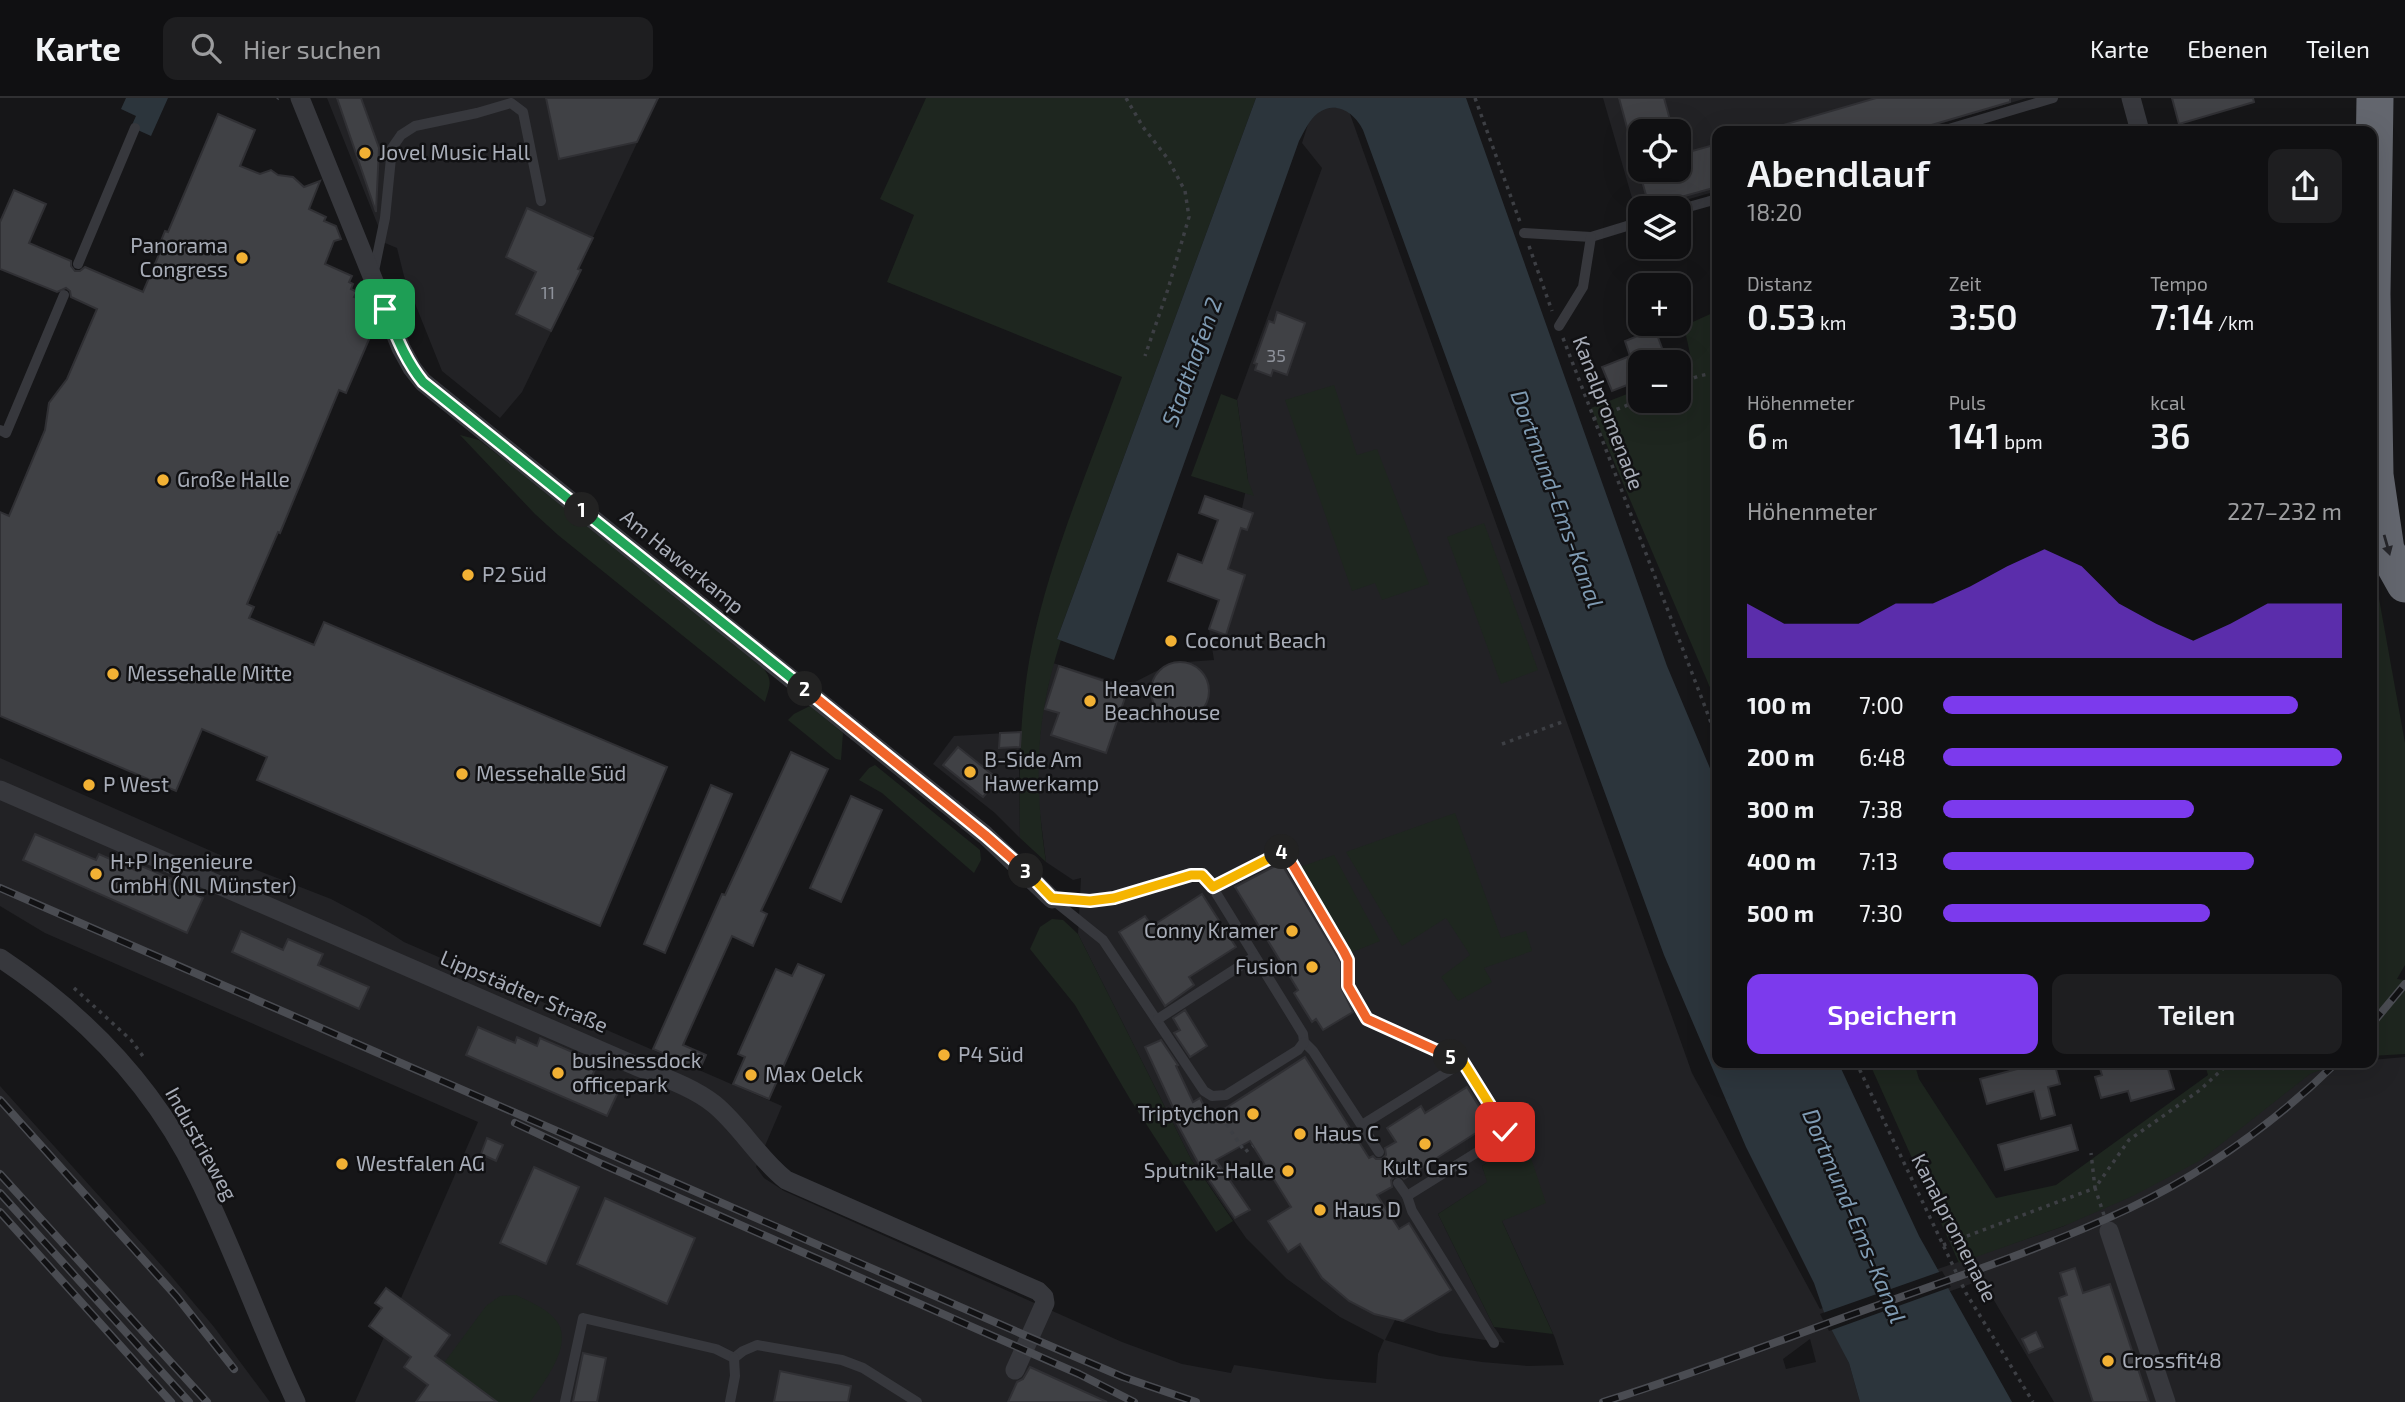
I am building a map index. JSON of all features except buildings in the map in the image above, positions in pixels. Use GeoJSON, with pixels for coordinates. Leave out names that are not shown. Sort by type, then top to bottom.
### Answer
{"type":"FeatureCollection","features":[{"type":"Feature","properties":{"kind":"highway"},"geometry":{"type":"LineString","coordinates":[[2375,98],[2375,126]]}},
{"type":"Feature","properties":{"kind":"highway"},"geometry":{"type":"LineString","coordinates":[[2377,489],[2386,550],[2405,584]]}},
{"type":"Feature","properties":{"kind":"street","name":"Am Hawerkamp"},"geometry":{"type":"LineString","coordinates":[[300,98],[407,359],[433,391],[985,835],[1052,898]]}},
{"type":"Feature","properties":{"kind":"street"},"geometry":{"type":"LineString","coordinates":[[2131,98],[2139,126]]}},
{"type":"Feature","properties":{"kind":"street","name":"Lippstädter Straße"},"geometry":{"type":"LineString","coordinates":[[0,790],[702,1096],[725,1115],[773,1170],[786,1180],[1038,1291],[1044,1297],[1045,1303],[1015,1370]]}},
{"type":"Feature","properties":{"kind":"street","name":"Industrieweg"},"geometry":{"type":"LineString","coordinates":[[0,958],[48,993],[107,1045],[146,1092],[173,1131],[198,1175],[296,1402]]}},
{"type":"Feature","properties":{"kind":"street"},"geometry":{"type":"LineString","coordinates":[[2109,1231],[2166,1402]]}},
{"type":"Feature","properties":{"kind":"lane"},"geometry":{"type":"LineString","coordinates":[[1959,126],[2053,98]]}},
{"type":"Feature","properties":{"kind":"lane"},"geometry":{"type":"LineString","coordinates":[[372,279],[385,218],[392,148],[401,135],[415,126],[511,103],[523,112],[541,201]]}},
{"type":"Feature","properties":{"kind":"lane"},"geometry":{"type":"LineString","coordinates":[[78,264],[135,128]]}},
{"type":"Feature","properties":{"kind":"lane"},"geometry":{"type":"LineString","coordinates":[[1691,207],[1712,201]]}},
{"type":"Feature","properties":{"kind":"lane"},"geometry":{"type":"LineString","coordinates":[[1524,233],[1591,237],[1628,226]]}},
{"type":"Feature","properties":{"kind":"lane"},"geometry":{"type":"LineString","coordinates":[[1559,326],[1583,287],[1591,237]]}},
{"type":"Feature","properties":{"kind":"lane"},"geometry":{"type":"LineString","coordinates":[[0,430],[6,433],[64,295]]}},
{"type":"Feature","properties":{"kind":"lane"},"geometry":{"type":"LineString","coordinates":[[1213,887],[1284,850],[1348,960],[1348,986],[1367,1019],[1463,1062],[1505,1132],[1500,1138],[1407,1196]]}},
{"type":"Feature","properties":{"kind":"lane"},"geometry":{"type":"LineString","coordinates":[[1052,898],[1090,901],[1114,898],[1191,875],[1202,875],[1213,887],[1303,1034],[1304,1042],[1313,1051],[1379,1152]]}},
{"type":"Feature","properties":{"kind":"lane","name":"Am Hawerkamp"},"geometry":{"type":"LineString","coordinates":[[1052,898],[1103,940],[1204,1091],[1212,1096]]}},
{"type":"Feature","properties":{"kind":"lane"},"geometry":{"type":"LineString","coordinates":[[1158,1019],[1254,957]]}},
{"type":"Feature","properties":{"kind":"lane"},"geometry":{"type":"LineString","coordinates":[[1212,1096],[1226,1095],[1298,1050],[1304,1042]]}},
{"type":"Feature","properties":{"kind":"lane"},"geometry":{"type":"LineString","coordinates":[[1362,1125],[1463,1062]]}},
{"type":"Feature","properties":{"kind":"lane"},"geometry":{"type":"LineString","coordinates":[[1398,1182],[1412,1211],[1494,1343]]}},
{"type":"Feature","properties":{"kind":"lane"},"geometry":{"type":"LineString","coordinates":[[565,1402],[583,1318],[716,1349],[734,1358]]}},
{"type":"Feature","properties":{"kind":"lane"},"geometry":{"type":"LineString","coordinates":[[734,1358],[757,1345],[842,1360],[863,1368],[917,1402]]}},
{"type":"Feature","properties":{"kind":"lane"},"geometry":{"type":"LineString","coordinates":[[730,1402],[735,1376],[734,1358]]}},
{"type":"Feature","properties":{"kind":"path"},"geometry":{"type":"LineString","coordinates":[[1126,98],[1143,127],[1168,159],[1185,191],[1189,218],[1145,356]]}},
{"type":"Feature","properties":{"kind":"path","name":"Kanalpromenade"},"geometry":{"type":"LineString","coordinates":[[1475,98],[1548,303],[1712,725]]}},
{"type":"Feature","properties":{"kind":"path"},"geometry":{"type":"LineString","coordinates":[[1691,379],[1712,373]]}},
{"type":"Feature","properties":{"kind":"path"},"geometry":{"type":"LineString","coordinates":[[1593,419],[1628,405]]}},
{"type":"Feature","properties":{"kind":"path"},"geometry":{"type":"LineString","coordinates":[[1502,744],[1562,722]]}},
{"type":"Feature","properties":{"kind":"path","name":"Kanalpromenade"},"geometry":{"type":"LineString","coordinates":[[1859,1068],[1966,1293],[2033,1402]]}},
{"type":"Feature","properties":{"kind":"path"},"geometry":{"type":"LineString","coordinates":[[1943,1245],[2095,1188],[2129,1140],[2200,1090],[2224,1068]]}},
{"type":"Feature","properties":{"kind":"path"},"geometry":{"type":"LineString","coordinates":[[1212,1096],[1214,1106],[1245,1152],[1253,1146]]}},
{"type":"Feature","properties":{"kind":"path"},"geometry":{"type":"LineString","coordinates":[[2091,1153],[2095,1188],[2109,1231]]}},
{"type":"Feature","properties":{"kind":"shaded area"},"geometry":{"type":"Polygon","coordinates":[[[327,98],[658,98],[578,269],[581,270],[522,392],[500,418],[442,371],[404,276],[397,248],[385,243],[327,98]]]}},
{"type":"Feature","properties":{"kind":"shaded area"},"geometry":{"type":"Polygon","coordinates":[[[926,98],[1256,98],[1057,639],[1061,640],[1046,697],[1039,751],[1040,804],[1046,862],[1020,838],[1024,694],[1040,612],[1060,544],[1122,377],[887,282],[914,215],[880,199],[926,98]]]}},
{"type":"Feature","properties":{"kind":"shaded area"},"geometry":{"type":"Polygon","coordinates":[[[1603,98],[2027,98],[1933,126],[1712,126],[1712,192],[1691,198],[1691,196],[1631,196],[1603,98]]]}},
{"type":"Feature","properties":{"kind":"shaded area"},"geometry":{"type":"Polygon","coordinates":[[[1344,107],[1350,114],[1692,1073],[1820,1309],[2064,1226],[2312,1068],[2377,1068],[2377,1059],[2405,1057],[2405,1402],[2054,1402],[1982,1280],[1834,1332],[1849,1363],[1860,1402],[355,1402],[384,1337],[369,1326],[382,1308],[401,1298],[478,1122],[45,933],[0,906],[0,758],[236,862],[331,899],[404,942],[782,1106],[756,1167],[764,1178],[784,1191],[1122,1342],[1182,1364],[1231,1373],[1234,1365],[1327,1379],[1376,1383],[1378,1354],[1384,1340],[1340,1317],[1287,1279],[1246,1238],[1191,1159],[1078,934],[1081,878],[1073,880],[1046,862],[1037,790],[1042,714],[1053,663],[1118,683],[1135,682],[1172,663],[1214,660],[1209,629],[1229,569],[1248,480],[1237,400],[1322,168],[1302,143],[1310,118],[1316,109],[1344,107]],[[1524,1137],[1482,1166],[1488,1182],[1438,1214],[1494,1327],[1505,1343],[1439,1333],[1395,1320],[1385,1340],[1440,1356],[1482,1362],[1528,1366],[1564,1365],[1555,1338],[1502,1221],[1524,1137]],[[1810,1339],[1783,1359],[1786,1369],[1816,1362],[1810,1339]]]}},
{"type":"Feature","properties":{"kind":"shaded area"},"geometry":{"type":"Polygon","coordinates":[[[1712,313],[1712,692],[1591,408],[1628,394],[1628,413],[1691,413],[1693,368],[1686,336],[1691,336],[1691,323],[1712,313]]]}},
{"type":"Feature","properties":{"kind":"shaded area"},"geometry":{"type":"Polygon","coordinates":[[[1334,385],[1357,455],[1377,449],[1429,584],[1382,600],[1375,583],[1352,591],[1285,400],[1334,385]]]}},
{"type":"Feature","properties":{"kind":"shaded area"},"geometry":{"type":"Polygon","coordinates":[[[1221,394],[1237,400],[1248,480],[1254,496],[1191,476],[1221,394]]]}},
{"type":"Feature","properties":{"kind":"shaded area"},"geometry":{"type":"Polygon","coordinates":[[[460,435],[479,440],[763,668],[770,681],[765,702],[558,535],[460,435]]]}},
{"type":"Feature","properties":{"kind":"shaded area"},"geometry":{"type":"Polygon","coordinates":[[[1484,523],[1538,670],[1501,684],[1447,537],[1484,523]]]}},
{"type":"Feature","properties":{"kind":"shaded area"},"geometry":{"type":"Polygon","coordinates":[[[2377,587],[2405,743],[2405,965],[2397,979],[2405,980],[2405,1054],[2377,1056],[2377,587]]]}},
{"type":"Feature","properties":{"kind":"shaded area"},"geometry":{"type":"Polygon","coordinates":[[[810,706],[843,733],[841,760],[836,759],[788,720],[810,706]]]}},
{"type":"Feature","properties":{"kind":"shaded area"},"geometry":{"type":"Polygon","coordinates":[[[1021,732],[1020,838],[995,813],[933,764],[954,736],[1021,732]]]}},
{"type":"Feature","properties":{"kind":"shaded area"},"geometry":{"type":"Polygon","coordinates":[[[875,765],[980,850],[981,860],[974,873],[882,793],[859,780],[875,765]]]}},
{"type":"Feature","properties":{"kind":"shaded area"},"geometry":{"type":"Polygon","coordinates":[[[1455,813],[1501,938],[1526,931],[1532,951],[1484,968],[1492,982],[1458,1001],[1441,977],[1470,955],[1446,918],[1402,946],[1346,852],[1455,813]]]}},
{"type":"Feature","properties":{"kind":"shaded area"},"geometry":{"type":"Polygon","coordinates":[[[1334,855],[1380,941],[1350,953],[1300,867],[1334,855]]]}},
{"type":"Feature","properties":{"kind":"shaded area"},"geometry":{"type":"Polygon","coordinates":[[[1052,919],[1063,920],[1078,934],[1191,1159],[1233,1221],[1216,1232],[1130,1099],[1075,1005],[1030,949],[1040,927],[1052,919]]]}},
{"type":"Feature","properties":{"kind":"shaded area"},"geometry":{"type":"Polygon","coordinates":[[[1872,1068],[1916,1068],[1919,1079],[1996,1198],[2056,1185],[2208,1075],[2206,1068],[2326,1068],[2310,1074],[2201,1160],[2133,1196],[2064,1226],[1959,1263],[1872,1068]]]}},
{"type":"Feature","properties":{"kind":"shaded area"},"geometry":{"type":"Polygon","coordinates":[[[0,1086],[171,1276],[214,1327],[270,1402],[0,1402],[0,1086]]]}},
{"type":"Feature","properties":{"kind":"shaded area"},"geometry":{"type":"Polygon","coordinates":[[[1524,1137],[1546,1203],[1502,1221],[1553,1334],[1494,1327],[1438,1214],[1487,1182],[1482,1166],[1524,1137]]]}},
{"type":"Feature","properties":{"kind":"shaded area"},"geometry":{"type":"Polygon","coordinates":[[[516,1295],[550,1314],[560,1327],[562,1338],[550,1373],[530,1402],[497,1402],[444,1363],[486,1306],[500,1296],[516,1295]]]}},
{"type":"Feature","properties":{"kind":"water"},"geometry":{"type":"Polygon","coordinates":[[[126,98],[168,98],[151,136],[131,127],[136,116],[121,109],[126,98]]]}},
{"type":"Feature","properties":{"kind":"water"},"geometry":{"type":"Polygon","coordinates":[[[1256,98],[1466,98],[1667,666],[1712,773],[1712,1067],[1664,955],[1363,130],[1355,118],[1344,110],[1332,108],[1318,113],[1299,141],[1114,660],[1057,639],[1256,98]]]}},
{"type":"Feature","properties":{"kind":"water","name":"Dortmund-Ems-Kanal"},"geometry":{"type":"Polygon","coordinates":[[[1712,1068],[1841,1068],[1919,1236],[2012,1402],[1860,1402],[1849,1363],[1827,1321],[1814,1283],[1746,1147],[1712,1068]]]}},
{"type":"Feature","properties":{"kind":"pier"},"geometry":{"type":"Polygon","coordinates":[[[1942,1271],[1951,1287],[1829,1331],[1820,1314],[1942,1271]]]}},
{"type":"Feature","properties":{"kind":"railway"},"geometry":{"type":"LineString","coordinates":[[0,888],[1029,1337],[1123,1377],[1196,1402]]}},
{"type":"Feature","properties":{"kind":"railway"},"geometry":{"type":"LineString","coordinates":[[2377,1018],[2405,984]]}},
{"type":"Feature","properties":{"kind":"railway"},"geometry":{"type":"LineString","coordinates":[[1603,1402],[2003,1260],[2130,1208],[2186,1178],[2239,1144],[2290,1105],[2331,1068]]}},
{"type":"Feature","properties":{"kind":"railway"},"geometry":{"type":"LineString","coordinates":[[0,1100],[177,1297],[234,1369]]}},
{"type":"Feature","properties":{"kind":"railway"},"geometry":{"type":"LineString","coordinates":[[515,1123],[1079,1374],[1134,1402]]}},
{"type":"Feature","properties":{"kind":"railway"},"geometry":{"type":"LineString","coordinates":[[0,1174],[207,1402]]}},
{"type":"Feature","properties":{"kind":"railway"},"geometry":{"type":"LineString","coordinates":[[0,1193],[189,1402]]}},
{"type":"Feature","properties":{"kind":"railway"},"geometry":{"type":"LineString","coordinates":[[0,1212],[171,1402]]}},
{"type":"Feature","properties":{"kind":"place","name":"Jovel Music Hall"},"geometry":{"type":"Point","coordinates":[365,153]}},
{"type":"Feature","properties":{"kind":"place","name":"Panorama Congress"},"geometry":{"type":"Point","coordinates":[242,258]}},
{"type":"Feature","properties":{"kind":"place","name":"Große Halle"},"geometry":{"type":"Point","coordinates":[163,480]}},
{"type":"Feature","properties":{"kind":"place","name":"P2 Süd"},"geometry":{"type":"Point","coordinates":[468,575]}},
{"type":"Feature","properties":{"kind":"place","name":"Coconut Beach"},"geometry":{"type":"Point","coordinates":[1171,641]}},
{"type":"Feature","properties":{"kind":"place","name":"Messehalle Mitte"},"geometry":{"type":"Point","coordinates":[113,674]}},
{"type":"Feature","properties":{"kind":"place","name":"Heaven Beachhouse"},"geometry":{"type":"Point","coordinates":[1090,701]}},
{"type":"Feature","properties":{"kind":"place","name":"B-Side Am Hawerkamp"},"geometry":{"type":"Point","coordinates":[970,772]}},
{"type":"Feature","properties":{"kind":"place","name":"Messehalle Süd"},"geometry":{"type":"Point","coordinates":[462,774]}},
{"type":"Feature","properties":{"kind":"place","name":"P West"},"geometry":{"type":"Point","coordinates":[89,785]}},
{"type":"Feature","properties":{"kind":"place","name":"H+P Ingenieure GmbH (NL Münster)"},"geometry":{"type":"Point","coordinates":[96,874]}},
{"type":"Feature","properties":{"kind":"place","name":"Conny Kramer"},"geometry":{"type":"Point","coordinates":[1292,931]}},
{"type":"Feature","properties":{"kind":"place","name":"Fusion"},"geometry":{"type":"Point","coordinates":[1312,967]}},
{"type":"Feature","properties":{"kind":"place","name":"P4 Süd"},"geometry":{"type":"Point","coordinates":[944,1055]}},
{"type":"Feature","properties":{"kind":"place","name":"businessdock officepark"},"geometry":{"type":"Point","coordinates":[558,1073]}},
{"type":"Feature","properties":{"kind":"place","name":"Max Oelck"},"geometry":{"type":"Point","coordinates":[751,1075]}},
{"type":"Feature","properties":{"kind":"place","name":"Triptychon"},"geometry":{"type":"Point","coordinates":[1253,1114]}},
{"type":"Feature","properties":{"kind":"place","name":"Haus C"},"geometry":{"type":"Point","coordinates":[1300,1134]}},
{"type":"Feature","properties":{"kind":"place","name":"Kult Cars"},"geometry":{"type":"Point","coordinates":[1425,1144]}},
{"type":"Feature","properties":{"kind":"place","name":"Westfalen AG"},"geometry":{"type":"Point","coordinates":[342,1164]}},
{"type":"Feature","properties":{"kind":"place","name":"Sputnik-Halle"},"geometry":{"type":"Point","coordinates":[1288,1171]}},
{"type":"Feature","properties":{"kind":"place","name":"Haus D"},"geometry":{"type":"Point","coordinates":[1320,1210]}},
{"type":"Feature","properties":{"kind":"place","name":"Crossfit48"},"geometry":{"type":"Point","coordinates":[2108,1361]}},
{"type":"Feature","properties":{"kind":"route"},"geometry":{"type":"LineString","coordinates":[[385,309],[412,368],[433,391],[985,835],[1052,898],[1090,901],[1114,898],[1191,875],[1202,875],[1213,887],[1284,850],[1348,960],[1348,986],[1367,1019],[1463,1062],[1505,1132]]}},
{"type":"Feature","properties":{"kind":"water label","name":"Stadthafen 2"},"geometry":{"type":"Point","coordinates":[1192,362]}}]}
